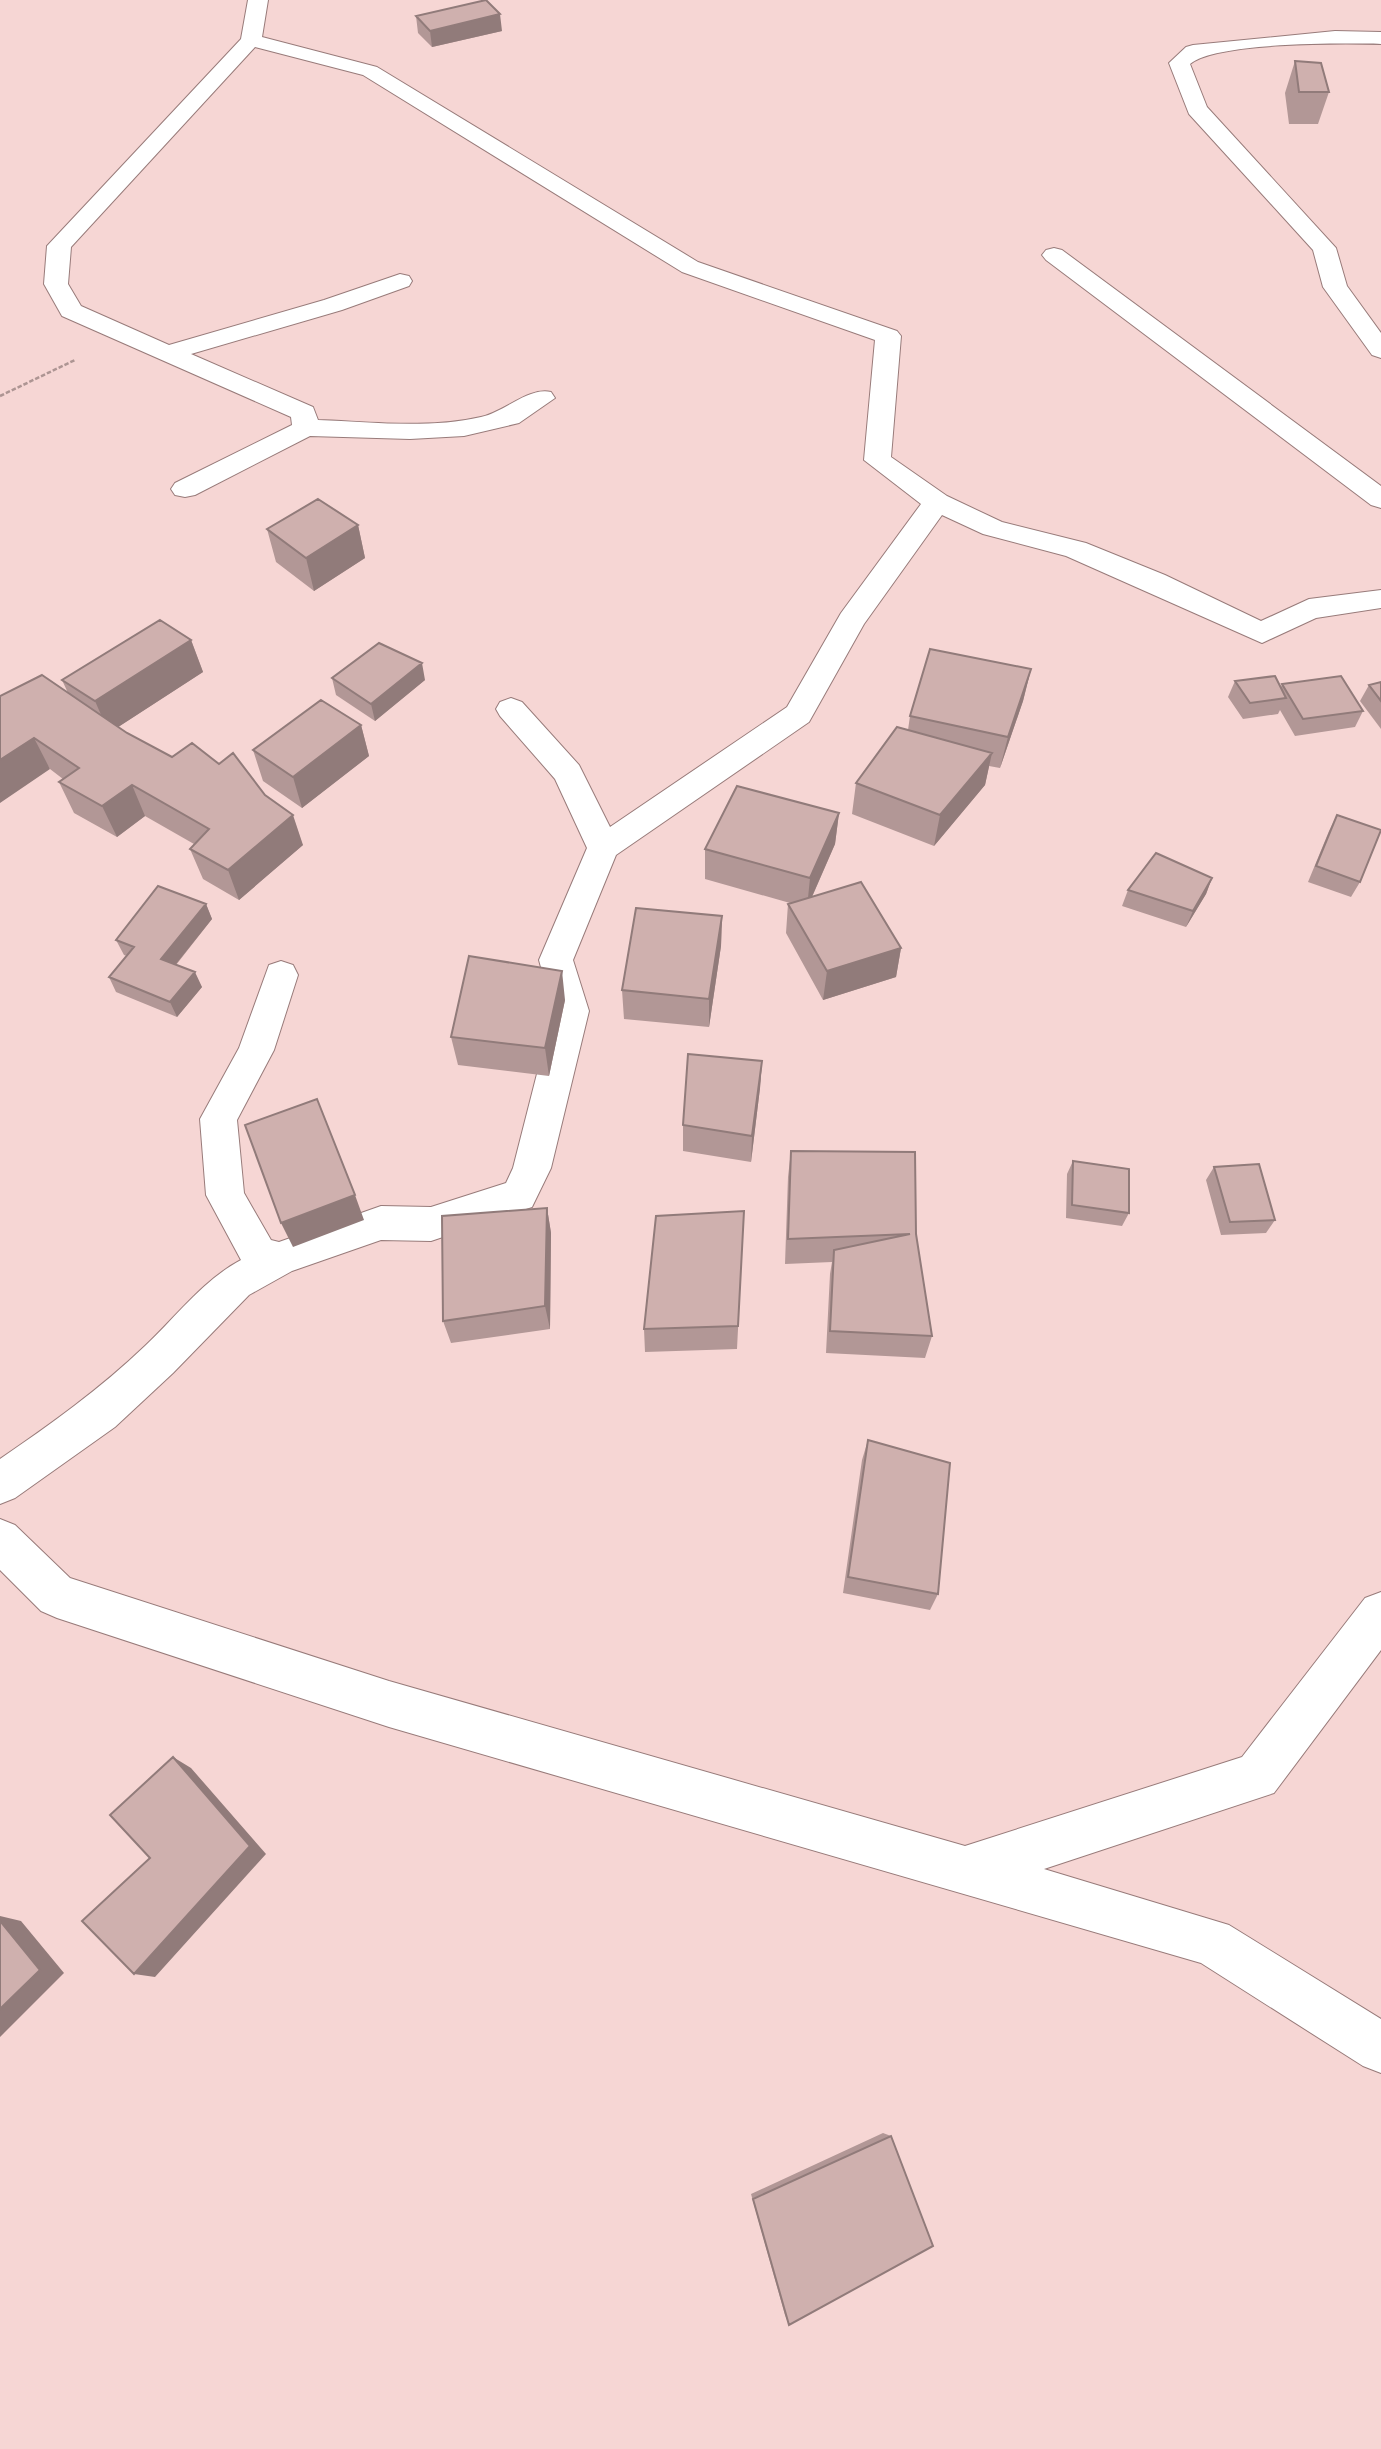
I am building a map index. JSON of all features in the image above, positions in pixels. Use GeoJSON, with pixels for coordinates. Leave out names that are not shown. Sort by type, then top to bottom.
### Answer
{"type":"FeatureCollection","features":[{"type":"Feature","properties":{"kind":"street"},"geometry":{"type":"LineString","coordinates":[[258,0],[251,40],[59,246],[55,284],[71,311],[304,413],[306,428]]}},
{"type":"Feature","properties":{"kind":"street"},"geometry":{"type":"LineString","coordinates":[[1381,38],[1335,37],[1243,44],[1194,51],[1179,63],[1196,109],[1324,248],[1335,287],[1381,350]]}},
{"type":"Feature","properties":{"kind":"street"},"geometry":{"type":"LineString","coordinates":[[251,40],[370,71],[690,267],[888,336],[877,460],[937,502],[993,528],[1076,549],[1155,582],[1208,610],[1262,633],[1309,608],[1380,599]]}},
{"type":"Feature","properties":{"kind":"street"},"geometry":{"type":"LineString","coordinates":[[1054,255],[1381,499]]}},
{"type":"Feature","properties":{"kind":"street"},"geometry":{"type":"LineString","coordinates":[[164,354],[333,305],[400,281]]}},
{"type":"Feature","properties":{"kind":"street"},"geometry":{"type":"LineString","coordinates":[[185,489],[306,428],[426,430],[476,426],[510,417],[542,398]]}},
{"type":"Feature","properties":{"kind":"street"},"geometry":{"type":"LineString","coordinates":[[0,1484],[100,1413],[159,1360],[235,1283],[279,1259],[381,1223],[431,1224],[519,1195],[532,1168],[571,1011],[556,960],[604,848],[798,714],[851,620],[937,502]]}},
{"type":"Feature","properties":{"kind":"street"},"geometry":{"type":"LineString","coordinates":[[511,709],[568,773],[604,848]]}},
{"type":"Feature","properties":{"kind":"street"},"geometry":{"type":"LineString","coordinates":[[279,1259],[259,1255],[225,1195],[218,1119],[257,1050],[281,975]]}},
{"type":"Feature","properties":{"kind":"street"},"geometry":{"type":"LineString","coordinates":[[0,1541],[57,1596],[389,1704],[1212,1942],[1381,2048]]}},
{"type":"Feature","properties":{"kind":"street"},"geometry":{"type":"LineString","coordinates":[[964,1871],[1257,1776],[1381,1614]]}},
{"type":"Feature","properties":{"kind":"path"},"geometry":{"type":"LineString","coordinates":[[0,396],[123,335]]}},
{"type":"Feature","properties":{"kind":"building"},"geometry":{"type":"Polygon","coordinates":[[[486,0],[500,14],[430,31],[416,16],[486,0]]]}},
{"type":"Feature","properties":{"kind":"building"},"geometry":{"type":"Polygon","coordinates":[[[1295,61],[1321,63],[1329,92],[1299,92],[1295,61]]]}},
{"type":"Feature","properties":{"kind":"building"},"geometry":{"type":"Polygon","coordinates":[[[318,499],[358,525],[306,558],[267,529],[318,499]]]}},
{"type":"Feature","properties":{"kind":"building"},"geometry":{"type":"Polygon","coordinates":[[[160,620],[191,640],[95,701],[62,680],[160,620]]]}},
{"type":"Feature","properties":{"kind":"building"},"geometry":{"type":"Polygon","coordinates":[[[379,643],[422,663],[371,704],[332,678],[379,643]]]}},
{"type":"Feature","properties":{"kind":"building"},"geometry":{"type":"Polygon","coordinates":[[[930,649],[1031,669],[1008,737],[910,716],[930,649]]]}},
{"type":"Feature","properties":{"kind":"building"},"geometry":{"type":"Polygon","coordinates":[[[42,675],[127,733],[172,757],[192,743],[219,764],[233,753],[265,795],[293,815],[228,870],[190,849],[209,829],[132,785],[102,806],[59,782],[79,768],[34,738],[0,760],[0,696],[42,675]]]}},
{"type":"Feature","properties":{"kind":"building"},"geometry":{"type":"Polygon","coordinates":[[[1275,676],[1286,698],[1250,703],[1235,681],[1275,676]]]}},
{"type":"Feature","properties":{"kind":"building"},"geometry":{"type":"Polygon","coordinates":[[[1341,676],[1363,711],[1303,719],[1282,684],[1341,676]]]}},
{"type":"Feature","properties":{"kind":"building"},"geometry":{"type":"Polygon","coordinates":[[[1381,682],[1381,701],[1369,685],[1381,682]]]}},
{"type":"Feature","properties":{"kind":"building"},"geometry":{"type":"Polygon","coordinates":[[[321,700],[361,725],[293,777],[253,750],[321,700]]]}},
{"type":"Feature","properties":{"kind":"building"},"geometry":{"type":"Polygon","coordinates":[[[897,727],[992,753],[940,815],[856,783],[897,727]]]}},
{"type":"Feature","properties":{"kind":"building"},"geometry":{"type":"Polygon","coordinates":[[[737,786],[839,813],[810,878],[705,849],[737,786]]]}},
{"type":"Feature","properties":{"kind":"building"},"geometry":{"type":"Polygon","coordinates":[[[1337,815],[1381,830],[1360,882],[1316,866],[1337,815]]]}},
{"type":"Feature","properties":{"kind":"building"},"geometry":{"type":"Polygon","coordinates":[[[1156,853],[1212,878],[1193,911],[1128,890],[1156,853]]]}},
{"type":"Feature","properties":{"kind":"building"},"geometry":{"type":"Polygon","coordinates":[[[861,882],[901,948],[827,971],[788,904],[861,882]]]}},
{"type":"Feature","properties":{"kind":"building"},"geometry":{"type":"Polygon","coordinates":[[[158,886],[206,904],[161,959],[195,972],[170,1002],[109,977],[134,947],[116,940],[158,886]]]}},
{"type":"Feature","properties":{"kind":"building"},"geometry":{"type":"Polygon","coordinates":[[[636,908],[722,916],[709,999],[622,990],[636,908]]]}},
{"type":"Feature","properties":{"kind":"building"},"geometry":{"type":"Polygon","coordinates":[[[469,956],[562,971],[545,1048],[451,1037],[469,956]]]}},
{"type":"Feature","properties":{"kind":"building"},"geometry":{"type":"Polygon","coordinates":[[[688,1054],[762,1061],[752,1136],[683,1125],[688,1054]]]}},
{"type":"Feature","properties":{"kind":"building"},"geometry":{"type":"Polygon","coordinates":[[[317,1099],[355,1195],[281,1223],[245,1125],[317,1099]]]}},
{"type":"Feature","properties":{"kind":"building"},"geometry":{"type":"Polygon","coordinates":[[[791,1151],[915,1152],[916,1234],[932,1336],[830,1331],[834,1250],[910,1234],[788,1239],[791,1151]]]}},
{"type":"Feature","properties":{"kind":"building"},"geometry":{"type":"Polygon","coordinates":[[[1073,1161],[1129,1169],[1129,1213],[1072,1205],[1073,1161]]]}},
{"type":"Feature","properties":{"kind":"building"},"geometry":{"type":"Polygon","coordinates":[[[1259,1164],[1275,1220],[1230,1222],[1214,1167],[1259,1164]]]}},
{"type":"Feature","properties":{"kind":"building"},"geometry":{"type":"Polygon","coordinates":[[[547,1208],[545,1306],[443,1321],[442,1216],[547,1208]]]}},
{"type":"Feature","properties":{"kind":"building"},"geometry":{"type":"Polygon","coordinates":[[[744,1211],[738,1326],[644,1329],[656,1216],[744,1211]]]}},
{"type":"Feature","properties":{"kind":"building"},"geometry":{"type":"Polygon","coordinates":[[[868,1440],[950,1463],[938,1594],[848,1577],[868,1440]]]}},
{"type":"Feature","properties":{"kind":"building"},"geometry":{"type":"Polygon","coordinates":[[[173,1757],[250,1846],[134,1974],[82,1921],[150,1858],[110,1815],[173,1757]]]}},
{"type":"Feature","properties":{"kind":"building"},"geometry":{"type":"Polygon","coordinates":[[[0,1921],[40,1970],[0,2009],[0,1921]]]}},
{"type":"Feature","properties":{"kind":"building"},"geometry":{"type":"Polygon","coordinates":[[[891,2136],[933,2246],[789,2325],[753,2199],[891,2136]]]}}]}
